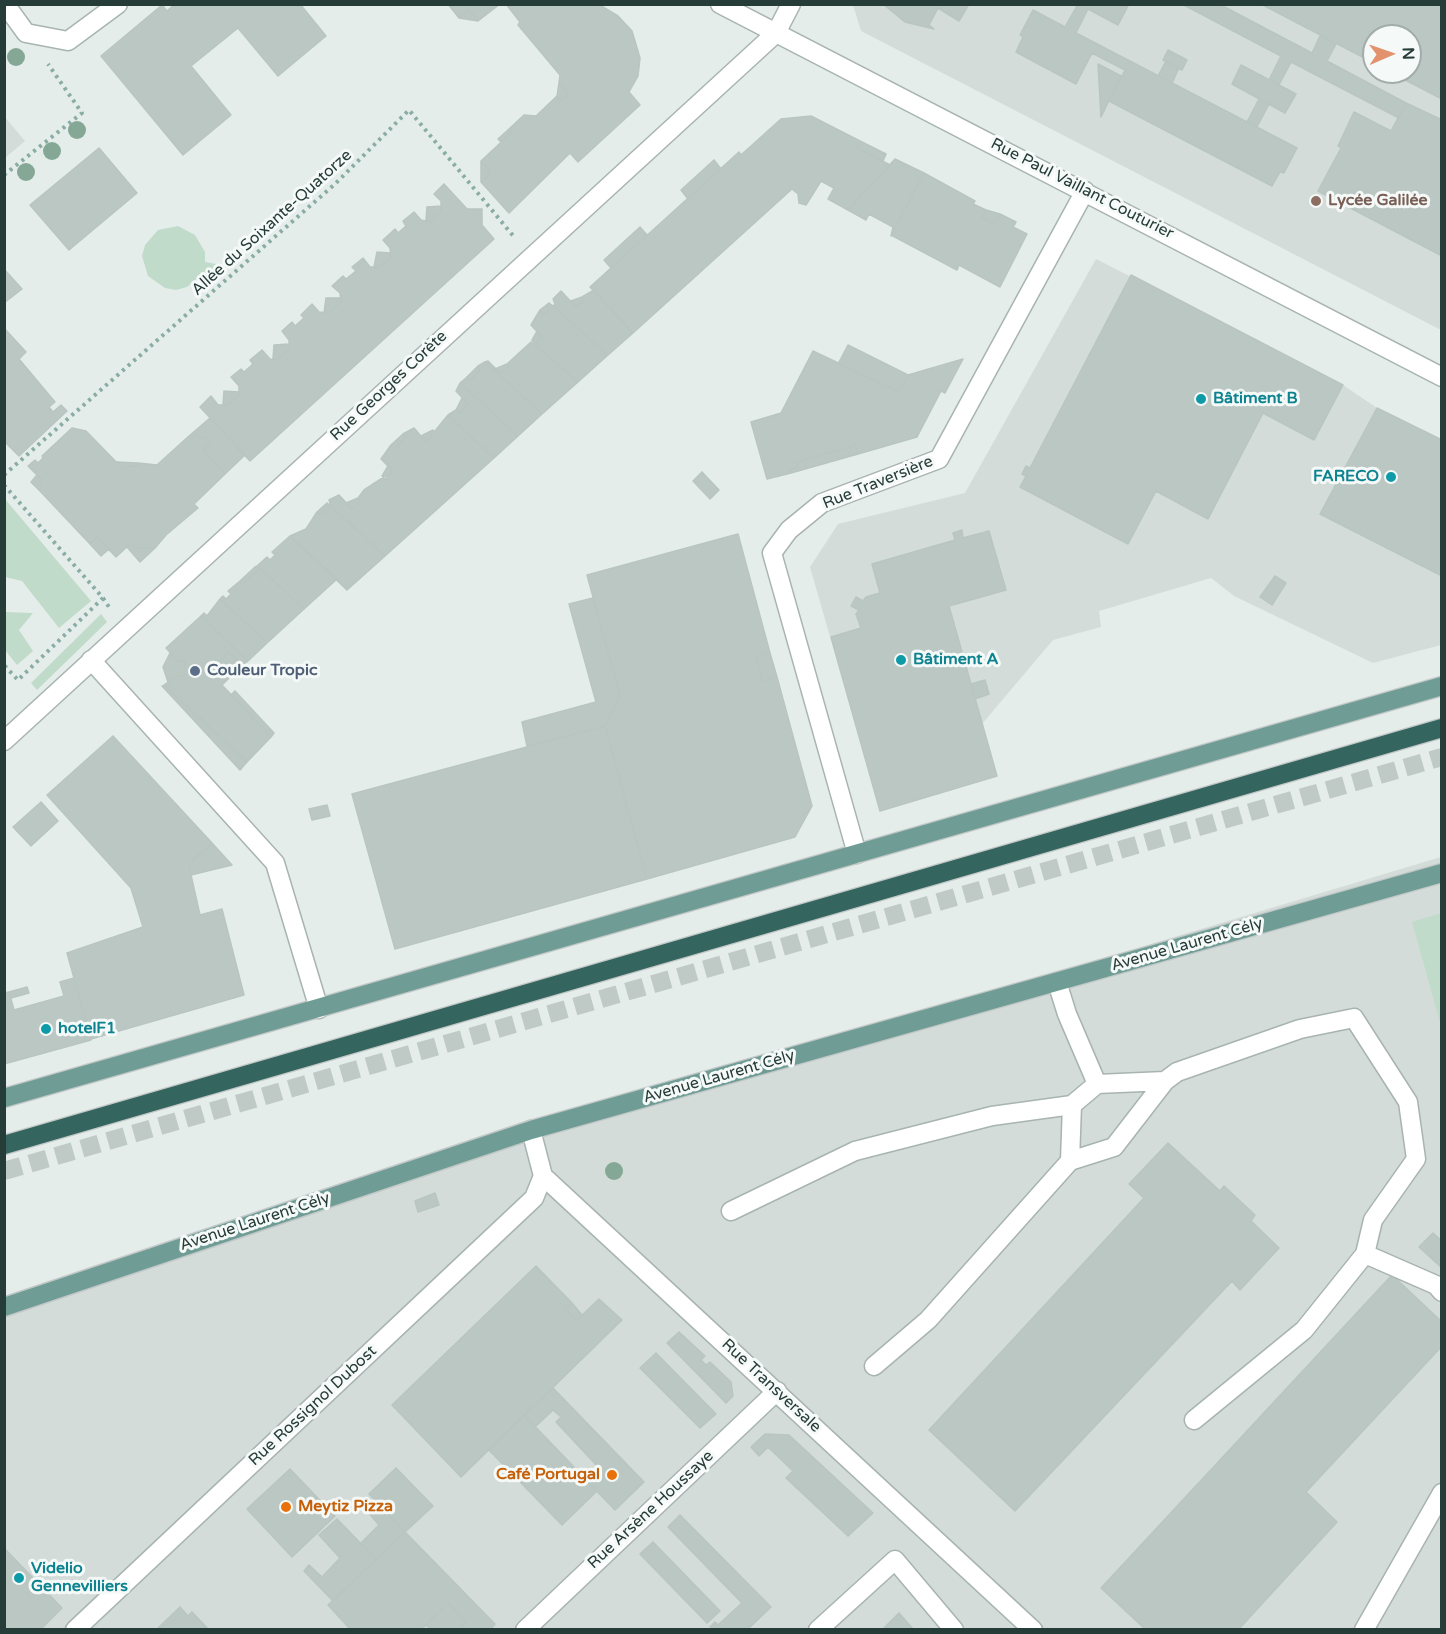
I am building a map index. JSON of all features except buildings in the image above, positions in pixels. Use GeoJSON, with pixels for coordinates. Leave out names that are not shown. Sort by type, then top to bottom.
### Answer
{"type":"FeatureCollection","features":[{"type":"Feature","properties":{"kind":"highway"},"geometry":{"type":"LineString","coordinates":[[4,1145],[1442,728]]}},
{"type":"Feature","properties":{"kind":"main road"},"geometry":{"type":"LineString","coordinates":[[4,1098],[1442,686]]}},
{"type":"Feature","properties":{"kind":"main road","name":"Avenue Laurent Cély"},"geometry":{"type":"LineString","coordinates":[[4,1307],[531,1130],[1442,873]]}},
{"type":"Feature","properties":{"kind":"street"},"geometry":{"type":"LineString","coordinates":[[5,4],[26,33],[68,41],[118,4]]}},
{"type":"Feature","properties":{"kind":"street","name":"Rue Paul Vaillant Couturier"},"geometry":{"type":"LineString","coordinates":[[720,4],[1442,377]]}},
{"type":"Feature","properties":{"kind":"street"},"geometry":{"type":"LineString","coordinates":[[776,33],[791,4]]}},
{"type":"Feature","properties":{"kind":"street","name":"Rue Georges Corète"},"geometry":{"type":"LineString","coordinates":[[4,741],[776,33]]}},
{"type":"Feature","properties":{"kind":"street","name":"Rue Traversière"},"geometry":{"type":"LineString","coordinates":[[857,854],[772,553],[789,530],[822,503],[939,459],[1085,191]]}},
{"type":"Feature","properties":{"kind":"street"},"geometry":{"type":"LineString","coordinates":[[90,660],[275,863],[319,1009]]}},
{"type":"Feature","properties":{"kind":"street"},"geometry":{"type":"LineString","coordinates":[[1058,982],[1067,1014],[1097,1084]]}},
{"type":"Feature","properties":{"kind":"street"},"geometry":{"type":"LineString","coordinates":[[874,1366],[928,1320],[1070,1161],[1114,1147],[1165,1082],[1177,1072],[1300,1029],[1354,1018],[1408,1102],[1416,1159],[1373,1220],[1365,1254],[1304,1330],[1194,1420]]}},
{"type":"Feature","properties":{"kind":"street"},"geometry":{"type":"LineString","coordinates":[[731,1211],[855,1151],[992,1116],[1072,1105],[1097,1084],[1165,1082]]}},
{"type":"Feature","properties":{"kind":"street"},"geometry":{"type":"LineString","coordinates":[[1070,1161],[1072,1105]]}},
{"type":"Feature","properties":{"kind":"street"},"geometry":{"type":"LineString","coordinates":[[531,1130],[543,1176]]}},
{"type":"Feature","properties":{"kind":"street","name":"Rue Transversale"},"geometry":{"type":"LineString","coordinates":[[543,1176],[1033,1629]]}},
{"type":"Feature","properties":{"kind":"street","name":"Rue Rossignol Dubost"},"geometry":{"type":"LineString","coordinates":[[75,1629],[534,1198],[543,1176]]}},
{"type":"Feature","properties":{"kind":"street"},"geometry":{"type":"LineString","coordinates":[[1365,1254],[1436,1285],[1442,1292]]}},
{"type":"Feature","properties":{"kind":"street","name":"Rue Arsène Houssaye"},"geometry":{"type":"LineString","coordinates":[[525,1629],[777,1391]]}},
{"type":"Feature","properties":{"kind":"street"},"geometry":{"type":"LineString","coordinates":[[1364,1629],[1442,1493]]}},
{"type":"Feature","properties":{"kind":"street"},"geometry":{"type":"LineString","coordinates":[[818,1629],[895,1560],[954,1629]]}},
{"type":"Feature","properties":{"kind":"path"},"geometry":{"type":"LineString","coordinates":[[4,175],[82,113],[26,33]]}},
{"type":"Feature","properties":{"kind":"path","name":"Allée du Soixante-Quatorze"},"geometry":{"type":"LineString","coordinates":[[4,475],[335,184],[409,110],[531,256]]}},
{"type":"Feature","properties":{"kind":"path"},"geometry":{"type":"LineString","coordinates":[[4,485],[103,598],[18,680],[4,664]]}},
{"type":"Feature","properties":{"kind":"shaded area","name":"Lycée Galilée"},"geometry":{"type":"Polygon","coordinates":[[[853,5],[1441,5],[1441,330],[861,31],[853,5]]]}},
{"type":"Feature","properties":{"kind":"shaded area"},"geometry":{"type":"Polygon","coordinates":[[[4,116],[25,141],[5,158],[4,158],[4,116]]]}},
{"type":"Feature","properties":{"kind":"shaded area"},"geometry":{"type":"Polygon","coordinates":[[[1096,259],[1343,385],[1377,408],[1441,440],[1441,645],[1373,663],[1234,596],[1211,578],[1099,611],[1101,627],[1053,640],[982,724],[997,776],[880,811],[810,567],[838,524],[965,493],[1096,259]]]}},
{"type":"Feature","properties":{"kind":"shaded area"},"geometry":{"type":"Polygon","coordinates":[[[1441,857],[1441,1629],[5,1630],[5,1315],[531,1130],[1441,857]]]}},
{"type":"Feature","properties":{"kind":"green space"},"geometry":{"type":"Polygon","coordinates":[[[178,226],[195,235],[205,252],[205,262],[227,266],[210,282],[199,277],[187,287],[176,290],[165,288],[148,276],[142,256],[145,245],[158,230],[178,226]]]}},
{"type":"Feature","properties":{"kind":"green space"},"geometry":{"type":"Polygon","coordinates":[[[5,499],[91,601],[59,628],[22,581],[5,577],[5,499]]]}},
{"type":"Feature","properties":{"kind":"green space"},"geometry":{"type":"Polygon","coordinates":[[[4,612],[33,613],[19,630],[33,651],[17,665],[5,650],[4,612]]]}},
{"type":"Feature","properties":{"kind":"green space"},"geometry":{"type":"Polygon","coordinates":[[[101,614],[107,622],[37,690],[31,683],[101,614]]]}},
{"type":"Feature","properties":{"kind":"green space"},"geometry":{"type":"Polygon","coordinates":[[[1442,913],[1441,1026],[1412,922],[1442,913]]]}},
{"type":"Feature","properties":{"kind":"tunnel"},"geometry":{"type":"LineString","coordinates":[[4,1171],[1442,757]]}},
{"type":"Feature","properties":{"kind":"place","name":"Lycée Galilée"},"geometry":{"type":"Point","coordinates":[1316,201]}},
{"type":"Feature","properties":{"kind":"place","name":"Bâtiment B"},"geometry":{"type":"Point","coordinates":[1201,399]}},
{"type":"Feature","properties":{"kind":"place","name":"FARECO"},"geometry":{"type":"Point","coordinates":[1391,477]}},
{"type":"Feature","properties":{"kind":"place","name":"Bâtiment A"},"geometry":{"type":"Point","coordinates":[901,660]}},
{"type":"Feature","properties":{"kind":"place","name":"Couleur Tropic"},"geometry":{"type":"Point","coordinates":[195,671]}},
{"type":"Feature","properties":{"kind":"place","name":"hotelF1"},"geometry":{"type":"Point","coordinates":[46,1029]}},
{"type":"Feature","properties":{"kind":"place","name":"Café Portugal"},"geometry":{"type":"Point","coordinates":[612,1475]}},
{"type":"Feature","properties":{"kind":"place","name":"Meytiz Pizza"},"geometry":{"type":"Point","coordinates":[286,1507]}},
{"type":"Feature","properties":{"kind":"place","name":"Videlio Gennevilliers"},"geometry":{"type":"Point","coordinates":[19,1578]}}]}
